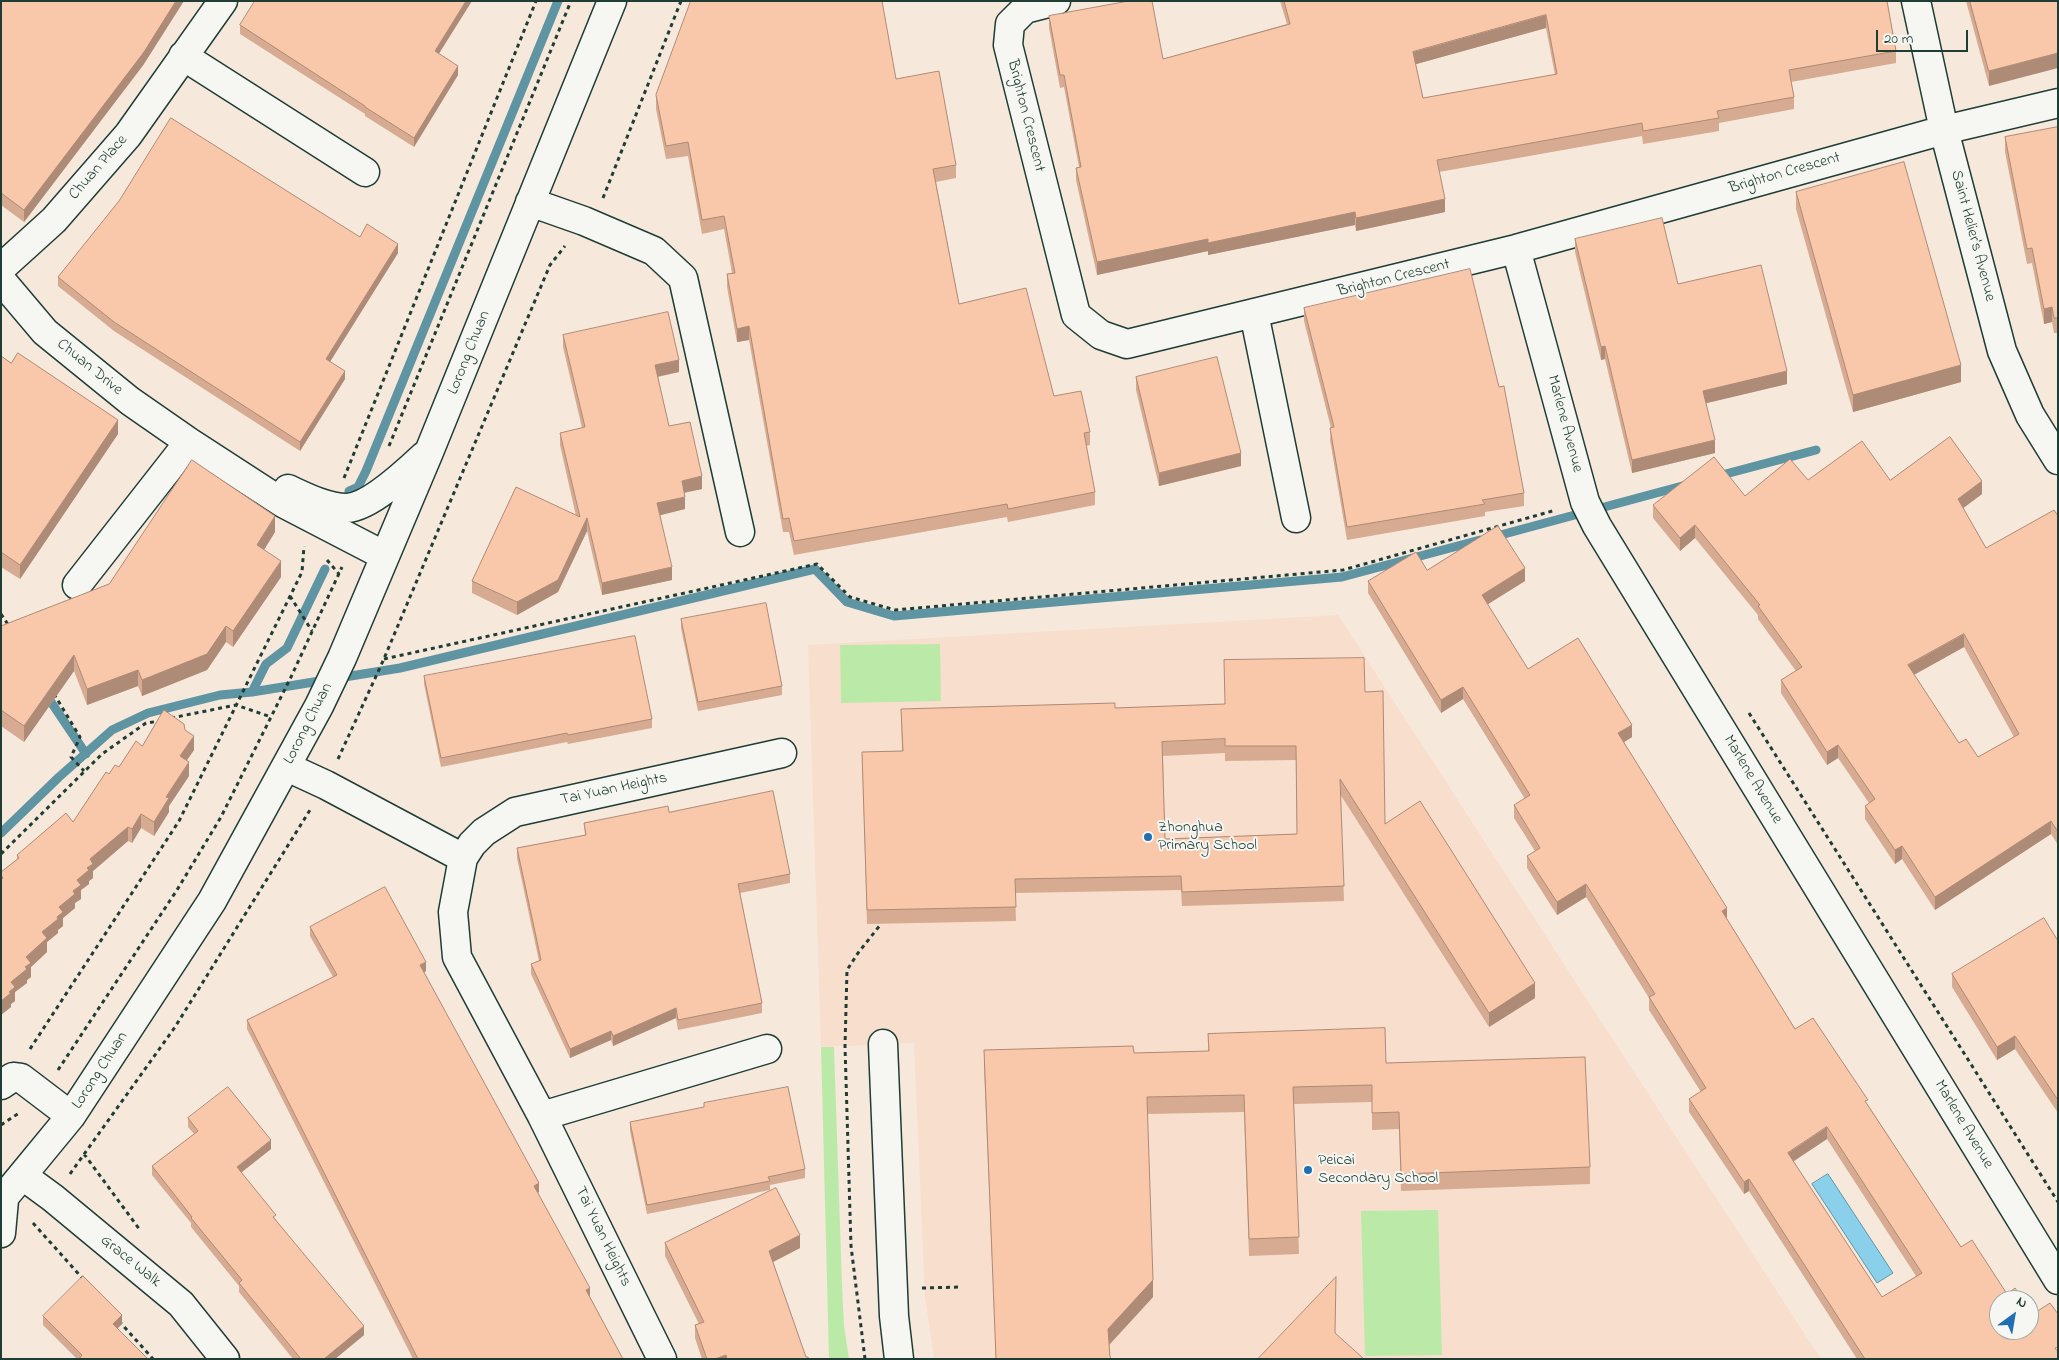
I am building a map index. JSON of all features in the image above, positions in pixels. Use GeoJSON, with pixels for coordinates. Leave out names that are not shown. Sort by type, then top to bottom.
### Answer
{"type":"FeatureCollection","features":[{"type":"Feature","properties":{"kind":"street","name":"Chuan Place"},"geometry":{"type":"LineString","coordinates":[[1,268],[54,220],[128,135],[223,1]]}},
{"type":"Feature","properties":{"kind":"street","name":"Lorong Chuan"},"geometry":{"type":"LineString","coordinates":[[1,1233],[2,1200],[70,1116],[212,901],[319,706],[340,662],[429,452],[612,1]]}},
{"type":"Feature","properties":{"kind":"street","name":"Brighton Crescent"},"geometry":{"type":"LineString","coordinates":[[1056,1],[1026,9],[1010,24],[1008,45],[1076,315],[1101,335],[1126,344],[1516,249],[1944,130],[2058,103]]}},
{"type":"Feature","properties":{"kind":"street","name":"Saint Helier's Avenue"},"geometry":{"type":"LineString","coordinates":[[1916,1],[1944,130],[2002,351],[2030,415],[2058,460]]}},
{"type":"Feature","properties":{"kind":"street"},"geometry":{"type":"LineString","coordinates":[[184,56],[365,172]]}},
{"type":"Feature","properties":{"kind":"street"},"geometry":{"type":"LineString","coordinates":[[530,202],[584,221],[654,250],[683,278],[740,532]]}},
{"type":"Feature","properties":{"kind":"street","name":"Marlene Avenue"},"geometry":{"type":"LineString","coordinates":[[1516,249],[1582,492],[1597,526],[2058,1280]]}},
{"type":"Feature","properties":{"kind":"street","name":"Chuan Drive"},"geometry":{"type":"LineString","coordinates":[[1,280],[45,332],[130,401],[283,503],[385,556]]}},
{"type":"Feature","properties":{"kind":"street"},"geometry":{"type":"LineString","coordinates":[[1254,313],[1296,518]]}},
{"type":"Feature","properties":{"kind":"street"},"geometry":{"type":"LineString","coordinates":[[77,586],[189,442]]}},
{"type":"Feature","properties":{"kind":"street"},"geometry":{"type":"LineString","coordinates":[[246,479],[265,480],[338,508],[350,508],[388,489],[429,452]]}},
{"type":"Feature","properties":{"kind":"street","name":"Tai Yuan Heights"},"geometry":{"type":"LineString","coordinates":[[662,1359],[542,1116],[457,957],[453,912],[464,858],[472,844],[484,832],[515,812],[782,753]]}},
{"type":"Feature","properties":{"kind":"street"},"geometry":{"type":"LineString","coordinates":[[287,766],[464,858]]}},
{"type":"Feature","properties":{"kind":"street"},"geometry":{"type":"LineString","coordinates":[[883,1044],[894,1316],[899,1359]]}},
{"type":"Feature","properties":{"kind":"street"},"geometry":{"type":"LineString","coordinates":[[542,1116],[767,1049]]}},
{"type":"Feature","properties":{"kind":"street"},"geometry":{"type":"LineString","coordinates":[[7,1081],[21,1078],[70,1116]]}},
{"type":"Feature","properties":{"kind":"street","name":"Grace Walk"},"geometry":{"type":"LineString","coordinates":[[23,1176],[53,1198],[181,1304],[225,1359]]}},
{"type":"Feature","properties":{"kind":"path"},"geometry":{"type":"LineString","coordinates":[[344,479],[536,1]]}},
{"type":"Feature","properties":{"kind":"path"},"geometry":{"type":"LineString","coordinates":[[389,447],[571,1]]}},
{"type":"Feature","properties":{"kind":"path"},"geometry":{"type":"LineString","coordinates":[[53,1198],[175,1027],[326,785],[383,660],[550,265],[603,198],[681,1]]}},
{"type":"Feature","properties":{"kind":"path"},"geometry":{"type":"LineString","coordinates":[[383,660],[817,564],[850,597],[895,610],[1343,570],[1582,492]]}},
{"type":"Feature","properties":{"kind":"path"},"geometry":{"type":"LineString","coordinates":[[7,1081],[179,821],[302,572],[304,544]]}},
{"type":"Feature","properties":{"kind":"path"},"geometry":{"type":"LineString","coordinates":[[41,1095],[177,890],[221,818],[340,575]]}},
{"type":"Feature","properties":{"kind":"path"},"geometry":{"type":"LineString","coordinates":[[290,596],[312,632]]}},
{"type":"Feature","properties":{"kind":"path"},"geometry":{"type":"LineString","coordinates":[[1,614],[12,630]]}},
{"type":"Feature","properties":{"kind":"path"},"geometry":{"type":"LineString","coordinates":[[49,687],[80,737],[71,757],[84,770]]}},
{"type":"Feature","properties":{"kind":"path"},"geometry":{"type":"LineString","coordinates":[[1,854],[84,770],[102,754],[146,723],[236,705],[271,716]]}},
{"type":"Feature","properties":{"kind":"path"},"geometry":{"type":"LineString","coordinates":[[1745,706],[2058,1202]]}},
{"type":"Feature","properties":{"kind":"path"},"geometry":{"type":"LineString","coordinates":[[865,1359],[851,1246],[845,1046],[847,970],[881,924]]}},
{"type":"Feature","properties":{"kind":"path"},"geometry":{"type":"LineString","coordinates":[[33,1223],[90,1287]]}},
{"type":"Feature","properties":{"kind":"path"},"geometry":{"type":"LineString","coordinates":[[115,1316],[153,1359]]}},
{"type":"Feature","properties":{"kind":"shaded area"},"geometry":{"type":"Polygon","coordinates":[[[1338,615],[1821,1359],[934,1359],[925,1297],[914,1043],[821,1047],[808,645],[1338,615]]]}},
{"type":"Feature","properties":{"kind":"green space"},"geometry":{"type":"Polygon","coordinates":[[[940,644],[941,701],[841,703],[840,645],[940,644]]]}},
{"type":"Feature","properties":{"kind":"green space"},"geometry":{"type":"Polygon","coordinates":[[[821,1047],[834,1047],[842,1285],[844,1326],[849,1359],[829,1359],[821,1047]]]}},
{"type":"Feature","properties":{"kind":"green space"},"geometry":{"type":"Polygon","coordinates":[[[1438,1210],[1442,1355],[1365,1356],[1361,1211],[1438,1210]]]}},
{"type":"Feature","properties":{"kind":"water"},"geometry":{"type":"Polygon","coordinates":[[[1828,1174],[1893,1273],[1877,1283],[1812,1184],[1828,1174]]]}},
{"type":"Feature","properties":{"kind":"building"},"geometry":{"type":"Polygon","coordinates":[[[1,1],[176,1],[144,52],[24,210],[1,193],[1,1]]]}},
{"type":"Feature","properties":{"kind":"building"},"geometry":{"type":"Polygon","coordinates":[[[255,1],[466,1],[435,51],[458,66],[414,138],[240,25],[255,1]]]}},
{"type":"Feature","properties":{"kind":"building"},"geometry":{"type":"Polygon","coordinates":[[[691,1],[882,1],[896,79],[939,71],[956,165],[933,169],[959,304],[1026,288],[1054,396],[1081,391],[1090,432],[1084,433],[1095,492],[1008,509],[1007,504],[794,541],[789,518],[783,519],[749,326],[737,329],[727,274],[735,273],[724,216],[702,220],[688,142],[666,146],[656,95],[691,1]]]}},
{"type":"Feature","properties":{"kind":"building"},"geometry":{"type":"Polygon","coordinates":[[[1129,1],[1152,1],[1163,59],[1290,24],[1284,1],[1887,1],[1896,51],[1789,70],[1794,97],[1717,111],[1719,118],[1643,131],[1642,123],[1437,160],[1445,199],[1356,218],[1355,212],[1208,243],[1208,239],[1097,262],[1076,168],[1081,167],[1064,75],[1060,75],[1049,16],[1129,1]],[[1546,15],[1413,52],[1423,98],[1557,74],[1546,15]]]}},
{"type":"Feature","properties":{"kind":"building"},"geometry":{"type":"Polygon","coordinates":[[[1970,1],[2058,1],[2058,53],[1989,71],[1970,1]]]}},
{"type":"Feature","properties":{"kind":"building"},"geometry":{"type":"Polygon","coordinates":[[[171,118],[360,237],[367,224],[398,244],[326,359],[345,371],[300,442],[114,322],[58,277],[119,201],[171,118]]]}},
{"type":"Feature","properties":{"kind":"building"},"geometry":{"type":"Polygon","coordinates":[[[2058,127],[2058,318],[2054,318],[2052,307],[2044,309],[2032,248],[2027,249],[2005,137],[2058,127]]]}},
{"type":"Feature","properties":{"kind":"building"},"geometry":{"type":"Polygon","coordinates":[[[1904,162],[1961,365],[1853,395],[1796,192],[1904,162]]]}},
{"type":"Feature","properties":{"kind":"building"},"geometry":{"type":"Polygon","coordinates":[[[1662,218],[1678,284],[1761,265],[1787,371],[1703,391],[1715,440],[1632,460],[1605,346],[1601,347],[1575,239],[1662,218]]]}},
{"type":"Feature","properties":{"kind":"building"},"geometry":{"type":"Polygon","coordinates":[[[1470,269],[1499,387],[1504,386],[1524,493],[1482,500],[1485,504],[1347,527],[1330,428],[1334,427],[1304,308],[1470,269]]]}},
{"type":"Feature","properties":{"kind":"building"},"geometry":{"type":"Polygon","coordinates":[[[668,312],[679,360],[655,365],[669,426],[690,422],[702,476],[682,481],[685,497],[657,503],[672,567],[602,583],[587,518],[558,580],[517,602],[472,581],[516,487],[580,517],[560,433],[585,427],[563,335],[668,312]]]}},
{"type":"Feature","properties":{"kind":"building"},"geometry":{"type":"Polygon","coordinates":[[[18,353],[118,420],[20,565],[1,552],[1,356],[11,363],[18,353]]]}},
{"type":"Feature","properties":{"kind":"building"},"geometry":{"type":"Polygon","coordinates":[[[1217,357],[1241,453],[1159,473],[1136,377],[1217,357]]]}},
{"type":"Feature","properties":{"kind":"building"},"geometry":{"type":"Polygon","coordinates":[[[1950,437],[1982,481],[1958,499],[1986,548],[2054,510],[2058,516],[2058,832],[2051,821],[1935,897],[1902,846],[1895,850],[1865,806],[1875,799],[1838,745],[1827,752],[1781,680],[1802,667],[1758,606],[1760,605],[1695,525],[1680,538],[1653,505],[1714,457],[1745,496],[1790,459],[1808,480],[1862,441],[1890,480],[1950,437]],[[1964,634],[1908,665],[1959,743],[1966,739],[1978,757],[2019,734],[1964,634]]]}},
{"type":"Feature","properties":{"kind":"building"},"geometry":{"type":"Polygon","coordinates":[[[192,460],[275,516],[257,545],[281,561],[233,631],[226,626],[207,654],[142,680],[138,670],[87,689],[74,655],[24,726],[1,710],[1,626],[109,584],[192,460]]]}},
{"type":"Feature","properties":{"kind":"building"},"geometry":{"type":"Polygon","coordinates":[[[1498,526],[1525,568],[1482,595],[1528,669],[1578,638],[1632,725],[1618,733],[1727,908],[1722,911],[1795,1029],[1813,1018],[1868,1100],[1865,1101],[1961,1247],[1972,1240],[2004,1290],[1989,1290],[1989,1340],[2039,1340],[2039,1310],[2050,1303],[2058,1314],[2058,1347],[2055,1348],[2058,1352],[2058,1359],[1865,1359],[1749,1179],[1744,1182],[1689,1099],[1706,1088],[1649,997],[1655,994],[1586,884],[1557,902],[1527,856],[1540,848],[1514,805],[1530,795],[1463,687],[1441,700],[1368,581],[1416,552],[1427,570],[1498,526]],[[1827,1127],[1788,1153],[1882,1297],[1922,1273],[1827,1127]]]}},
{"type":"Feature","properties":{"kind":"building"},"geometry":{"type":"Polygon","coordinates":[[[766,603],[782,686],[698,702],[681,619],[766,603]]]}},
{"type":"Feature","properties":{"kind":"building"},"geometry":{"type":"Polygon","coordinates":[[[635,636],[652,719],[568,735],[567,733],[441,758],[424,676],[635,636]]]}},
{"type":"Feature","properties":{"kind":"building"},"geometry":{"type":"Polygon","coordinates":[[[1364,658],[1365,692],[1383,691],[1385,824],[1420,801],[1535,983],[1489,1013],[1340,779],[1344,886],[1182,892],[1181,876],[1015,879],[1016,907],[867,910],[862,752],[903,751],[901,709],[1115,703],[1115,708],[1225,704],[1224,660],[1364,658]],[[1225,739],[1162,742],[1165,839],[1297,834],[1296,746],[1225,746],[1225,739]]]}},
{"type":"Feature","properties":{"kind":"building"},"geometry":{"type":"Polygon","coordinates":[[[164,710],[184,724],[185,730],[194,736],[180,756],[189,762],[166,797],[169,798],[154,822],[141,814],[132,829],[128,827],[90,859],[93,864],[77,880],[81,885],[73,891],[75,894],[59,907],[63,912],[57,917],[58,919],[42,932],[47,938],[26,957],[31,963],[25,967],[27,969],[11,982],[15,987],[1,1001],[1,880],[3,878],[1,872],[19,858],[17,855],[66,813],[73,822],[106,772],[109,774],[115,765],[119,767],[136,741],[142,746],[164,710]]]}},
{"type":"Feature","properties":{"kind":"building"},"geometry":{"type":"Polygon","coordinates":[[[773,791],[790,874],[738,884],[762,1003],[678,1020],[676,1008],[613,1036],[611,1031],[570,1049],[531,964],[541,960],[517,848],[586,835],[584,823],[668,806],[669,812],[773,791]]]}},
{"type":"Feature","properties":{"kind":"building"},"geometry":{"type":"Polygon","coordinates":[[[385,887],[426,962],[420,965],[539,1183],[534,1186],[590,1288],[586,1290],[623,1359],[418,1359],[247,1020],[337,975],[310,927],[385,887]]]}},
{"type":"Feature","properties":{"kind":"building"},"geometry":{"type":"Polygon","coordinates":[[[2044,918],[2058,941],[2058,1100],[2015,1036],[1997,1047],[1952,974],[2044,918]]]}},
{"type":"Feature","properties":{"kind":"building"},"geometry":{"type":"Polygon","coordinates":[[[1385,1028],[1386,1063],[1585,1057],[1590,1167],[1401,1174],[1399,1112],[1372,1113],[1372,1085],[1293,1087],[1299,1237],[1249,1239],[1244,1095],[1147,1097],[1153,1280],[1108,1329],[1110,1357],[1112,1359],[996,1359],[984,1050],[1133,1046],[1134,1053],[1209,1051],[1208,1034],[1385,1028]]]}},
{"type":"Feature","properties":{"kind":"building"},"geometry":{"type":"Polygon","coordinates":[[[228,1087],[271,1140],[237,1167],[276,1215],[273,1217],[364,1326],[324,1359],[301,1359],[239,1283],[242,1280],[191,1218],[152,1166],[198,1131],[188,1118],[228,1087]]]}},
{"type":"Feature","properties":{"kind":"building"},"geometry":{"type":"Polygon","coordinates":[[[788,1087],[805,1169],[768,1177],[770,1181],[647,1205],[630,1122],[704,1107],[704,1103],[788,1087]]]}},
{"type":"Feature","properties":{"kind":"building"},"geometry":{"type":"Polygon","coordinates":[[[776,1188],[800,1235],[769,1251],[806,1357],[809,1359],[727,1359],[726,1355],[715,1359],[707,1359],[695,1325],[704,1322],[665,1243],[776,1188]]]}},
{"type":"Feature","properties":{"kind":"building"},"geometry":{"type":"Polygon","coordinates":[[[83,1276],[122,1315],[113,1324],[148,1359],[79,1359],[82,1355],[43,1316],[83,1276]]]}},
{"type":"Feature","properties":{"kind":"building"},"geometry":{"type":"Polygon","coordinates":[[[1336,1277],[1335,1333],[1364,1359],[1258,1359],[1336,1277]]]}},
{"type":"Feature","properties":{"kind":"waterway"},"geometry":{"type":"LineString","coordinates":[[349,491],[358,487],[366,471],[558,1]]}},
{"type":"Feature","properties":{"kind":"waterway"},"geometry":{"type":"LineString","coordinates":[[1718,476],[1816,450]]}},
{"type":"Feature","properties":{"kind":"waterway"},"geometry":{"type":"LineString","coordinates":[[1493,537],[1686,485]]}},
{"type":"Feature","properties":{"kind":"waterway"},"geometry":{"type":"LineString","coordinates":[[1,833],[59,777],[112,730],[148,713],[220,695],[252,692],[400,668],[815,569],[847,602],[894,616],[1342,577],[1480,540]]}},
{"type":"Feature","properties":{"kind":"waterway"},"geometry":{"type":"LineString","coordinates":[[252,692],[266,664],[287,648],[325,569]]}},
{"type":"Feature","properties":{"kind":"waterway"},"geometry":{"type":"LineString","coordinates":[[45,693],[86,754]]}},
{"type":"Feature","properties":{"kind":"place","name":"Zhonghua Primary School"},"geometry":{"type":"Point","coordinates":[1148,837]}},
{"type":"Feature","properties":{"kind":"place","name":"Peicai Secondary School"},"geometry":{"type":"Point","coordinates":[1308,1170]}}]}
